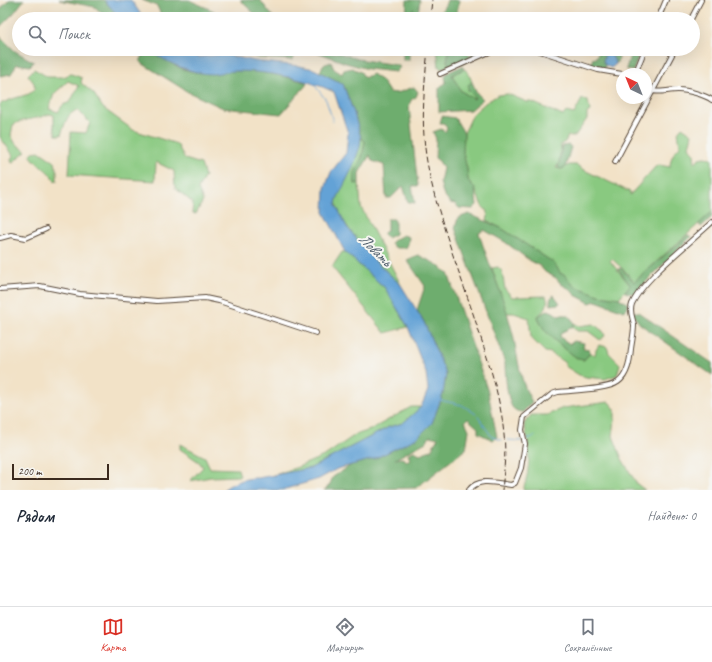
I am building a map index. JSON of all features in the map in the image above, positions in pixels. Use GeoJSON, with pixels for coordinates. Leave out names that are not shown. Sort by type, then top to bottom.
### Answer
{"type":"FeatureCollection","features":[{"type":"Feature","properties":{"kind":"street"},"geometry":{"type":"LineString","coordinates":[[661,12],[666,0]]}},
{"type":"Feature","properties":{"kind":"street"},"geometry":{"type":"LineString","coordinates":[[695,12],[701,0]]}},
{"type":"Feature","properties":{"kind":"street"},"geometry":{"type":"LineString","coordinates":[[440,74],[480,56]]}},
{"type":"Feature","properties":{"kind":"street"},"geometry":{"type":"LineString","coordinates":[[555,56],[598,70],[616,73]]}},
{"type":"Feature","properties":{"kind":"street"},"geometry":{"type":"LineString","coordinates":[[638,68],[643,56]]}},
{"type":"Feature","properties":{"kind":"street"},"geometry":{"type":"LineString","coordinates":[[652,90],[671,56]]}},
{"type":"Feature","properties":{"kind":"street"},"geometry":{"type":"LineString","coordinates":[[652,92],[680,90],[707,97],[712,100]]}},
{"type":"Feature","properties":{"kind":"street"},"geometry":{"type":"LineString","coordinates":[[615,162],[645,104]]}},
{"type":"Feature","properties":{"kind":"street"},"geometry":{"type":"LineString","coordinates":[[469,490],[473,484],[482,481],[510,485],[515,483],[521,468],[525,444],[522,430],[524,417],[552,394],[604,387],[617,383],[623,377],[629,364],[632,345],[634,324],[630,311],[631,305],[651,278],[712,222]]}},
{"type":"Feature","properties":{"kind":"street"},"geometry":{"type":"LineString","coordinates":[[0,238],[11,235],[26,238],[46,229]]}},
{"type":"Feature","properties":{"kind":"street"},"geometry":{"type":"LineString","coordinates":[[0,289],[40,286],[80,294],[157,301],[205,298],[219,301],[316,332]]}},
{"type":"Feature","properties":{"kind":"green space"},"geometry":{"type":"Polygon","coordinates":[[[9,0],[24,0],[0,27],[0,10],[9,0]]]}},
{"type":"Feature","properties":{"kind":"green space"},"geometry":{"type":"Polygon","coordinates":[[[59,0],[104,0],[115,12],[100,12],[95,7],[59,0]]]}},
{"type":"Feature","properties":{"kind":"green space"},"geometry":{"type":"Polygon","coordinates":[[[142,0],[189,0],[214,12],[160,12],[157,6],[142,0]]]}},
{"type":"Feature","properties":{"kind":"green space"},"geometry":{"type":"Polygon","coordinates":[[[240,0],[260,0],[269,12],[253,12],[240,0]]]}},
{"type":"Feature","properties":{"kind":"green space"},"geometry":{"type":"Polygon","coordinates":[[[407,0],[420,0],[418,12],[413,12],[413,9],[413,12],[406,12],[407,0]]]}},
{"type":"Feature","properties":{"kind":"green space"},"geometry":{"type":"Polygon","coordinates":[[[447,0],[459,0],[457,12],[441,12],[447,0]]]}},
{"type":"Feature","properties":{"kind":"green space"},"geometry":{"type":"Polygon","coordinates":[[[0,36],[12,48],[12,56],[24,56],[34,62],[30,66],[17,64],[11,74],[0,76],[0,36]]]}},
{"type":"Feature","properties":{"kind":"green space"},"geometry":{"type":"Polygon","coordinates":[[[143,56],[159,56],[183,69],[190,71],[217,73],[253,71],[308,83],[281,114],[223,108],[188,92],[140,62],[143,56]]]}},
{"type":"Feature","properties":{"kind":"green space"},"geometry":{"type":"Polygon","coordinates":[[[252,56],[294,56],[293,60],[258,58],[252,56]]]}},
{"type":"Feature","properties":{"kind":"green space"},"geometry":{"type":"Polygon","coordinates":[[[328,56],[349,56],[358,59],[397,65],[400,67],[396,72],[368,69],[328,56]]]}},
{"type":"Feature","properties":{"kind":"green space"},"geometry":{"type":"Polygon","coordinates":[[[403,56],[409,56],[409,60],[403,60],[403,56]]]}},
{"type":"Feature","properties":{"kind":"green space"},"geometry":{"type":"Polygon","coordinates":[[[438,56],[448,56],[447,61],[449,65],[441,69],[439,67],[438,56]]]}},
{"type":"Feature","properties":{"kind":"green space"},"geometry":{"type":"Polygon","coordinates":[[[448,56],[478,56],[462,63],[449,65],[447,61],[448,56]]]}},
{"type":"Feature","properties":{"kind":"green space"},"geometry":{"type":"Polygon","coordinates":[[[597,56],[604,56],[603,61],[605,65],[604,69],[591,64],[593,58],[596,58],[597,56]]]}},
{"type":"Feature","properties":{"kind":"green space"},"geometry":{"type":"Polygon","coordinates":[[[612,56],[618,56],[619,59],[616,64],[612,56]]]}},
{"type":"Feature","properties":{"kind":"green space"},"geometry":{"type":"Polygon","coordinates":[[[630,56],[638,56],[634,68],[626,68],[630,56]]]}},
{"type":"Feature","properties":{"kind":"green space"},"geometry":{"type":"Polygon","coordinates":[[[331,62],[334,69],[342,74],[344,70],[352,68],[361,72],[364,78],[372,74],[382,81],[389,92],[397,93],[414,87],[418,92],[416,97],[411,100],[409,107],[418,186],[412,186],[415,203],[408,202],[403,186],[391,198],[386,198],[384,165],[372,161],[370,155],[359,173],[359,183],[355,184],[354,174],[362,157],[365,141],[361,138],[354,113],[343,84],[320,72],[323,65],[331,62]]]}},
{"type":"Feature","properties":{"kind":"green space"},"geometry":{"type":"Polygon","coordinates":[[[462,66],[464,69],[452,75],[461,91],[474,99],[475,97],[468,90],[468,85],[472,82],[477,93],[483,99],[471,110],[439,112],[439,88],[446,83],[445,76],[447,73],[462,66]]]}},
{"type":"Feature","properties":{"kind":"green space"},"geometry":{"type":"Polygon","coordinates":[[[34,69],[48,77],[63,77],[71,74],[82,78],[81,83],[94,94],[103,108],[133,130],[177,144],[185,159],[201,164],[205,176],[198,189],[203,201],[196,214],[192,213],[193,203],[175,188],[174,171],[156,162],[155,181],[69,175],[71,132],[86,133],[90,123],[78,110],[68,117],[61,135],[56,135],[54,115],[49,114],[13,125],[11,135],[15,143],[26,151],[12,163],[11,160],[13,155],[0,137],[0,104],[29,94],[35,89],[34,83],[28,75],[34,69]],[[68,81],[54,94],[49,109],[58,112],[63,105],[70,102],[79,86],[68,81]]]}},
{"type":"Feature","properties":{"kind":"green space"},"geometry":{"type":"Polygon","coordinates":[[[464,69],[468,72],[472,82],[468,85],[476,97],[474,99],[461,91],[452,75],[464,69]]]}},
{"type":"Feature","properties":{"kind":"green space"},"geometry":{"type":"Polygon","coordinates":[[[508,94],[527,102],[532,102],[563,116],[566,112],[574,114],[582,99],[588,101],[590,111],[587,113],[587,119],[575,136],[568,136],[565,142],[561,144],[559,163],[556,168],[561,169],[569,165],[577,165],[582,169],[630,192],[630,195],[655,167],[659,165],[670,167],[673,155],[680,146],[678,132],[682,127],[692,134],[689,147],[694,154],[695,163],[699,158],[712,158],[712,212],[634,282],[612,259],[610,261],[630,285],[619,298],[599,295],[574,286],[565,275],[561,274],[554,263],[501,228],[487,221],[488,216],[486,210],[482,206],[475,189],[468,180],[463,153],[464,133],[473,114],[485,103],[498,95],[508,94]]]}},
{"type":"Feature","properties":{"kind":"green space"},"geometry":{"type":"Polygon","coordinates":[[[442,116],[455,118],[464,133],[463,153],[468,180],[475,189],[477,205],[473,209],[459,208],[455,204],[450,203],[443,193],[440,182],[443,168],[439,161],[435,158],[436,139],[433,132],[441,129],[445,132],[447,128],[443,123],[440,123],[442,116]]]}},
{"type":"Feature","properties":{"kind":"green space"},"geometry":{"type":"Polygon","coordinates":[[[361,138],[365,141],[362,157],[354,174],[355,184],[359,183],[361,207],[401,285],[372,257],[350,231],[337,207],[337,198],[357,154],[361,138]]]}},
{"type":"Feature","properties":{"kind":"green space"},"geometry":{"type":"Polygon","coordinates":[[[569,145],[571,147],[565,168],[558,168],[562,146],[569,145]]]}},
{"type":"Feature","properties":{"kind":"green space"},"geometry":{"type":"Polygon","coordinates":[[[39,151],[55,162],[57,181],[54,180],[30,155],[33,152],[39,151]]]}},
{"type":"Feature","properties":{"kind":"green space"},"geometry":{"type":"Polygon","coordinates":[[[712,212],[712,217],[701,227],[699,224],[712,212]]]}},
{"type":"Feature","properties":{"kind":"green space"},"geometry":{"type":"Polygon","coordinates":[[[469,214],[501,228],[554,263],[561,274],[565,275],[574,286],[599,295],[619,298],[627,303],[628,307],[624,311],[596,301],[590,303],[575,295],[556,278],[545,272],[540,266],[529,260],[505,242],[484,230],[479,233],[507,311],[523,383],[532,402],[523,412],[514,409],[510,403],[505,373],[505,363],[455,228],[458,218],[469,214]]]}},
{"type":"Feature","properties":{"kind":"green space"},"geometry":{"type":"Polygon","coordinates":[[[387,219],[395,219],[395,234],[387,238],[383,234],[387,230],[387,219]]]}},
{"type":"Feature","properties":{"kind":"green space"},"geometry":{"type":"Polygon","coordinates":[[[403,235],[409,237],[406,248],[396,248],[391,244],[392,241],[403,235]]]}},
{"type":"Feature","properties":{"kind":"green space"},"geometry":{"type":"Polygon","coordinates":[[[688,235],[691,237],[634,294],[625,292],[630,285],[618,269],[621,268],[634,282],[688,235]]]}},
{"type":"Feature","properties":{"kind":"green space"},"geometry":{"type":"Polygon","coordinates":[[[342,252],[345,252],[385,288],[408,327],[385,333],[332,267],[342,252]]]}},
{"type":"Feature","properties":{"kind":"green space"},"geometry":{"type":"Polygon","coordinates":[[[418,255],[436,264],[448,273],[488,392],[497,437],[493,440],[478,433],[478,428],[468,419],[465,421],[469,430],[466,449],[416,488],[324,490],[329,486],[333,477],[353,464],[374,459],[417,438],[432,423],[443,394],[446,374],[424,322],[417,310],[425,286],[407,260],[418,255]],[[430,436],[426,442],[395,459],[402,458],[407,461],[410,459],[408,454],[414,451],[420,454],[431,450],[438,438],[430,436]]]}},
{"type":"Feature","properties":{"kind":"green space"},"geometry":{"type":"Polygon","coordinates":[[[498,267],[502,271],[505,289],[512,297],[546,296],[547,305],[538,316],[544,328],[555,340],[578,359],[584,360],[590,353],[595,355],[599,345],[607,347],[609,353],[620,364],[617,375],[605,379],[579,375],[565,366],[565,363],[551,353],[545,352],[531,338],[529,318],[514,313],[507,313],[492,268],[498,267]]]}},
{"type":"Feature","properties":{"kind":"green space"},"geometry":{"type":"Polygon","coordinates":[[[554,295],[560,303],[551,305],[550,299],[554,295]]]}},
{"type":"Feature","properties":{"kind":"green space"},"geometry":{"type":"Polygon","coordinates":[[[548,310],[559,316],[568,316],[574,323],[573,327],[562,332],[560,335],[561,338],[570,344],[574,341],[584,343],[583,348],[589,349],[590,353],[584,360],[578,359],[555,340],[544,328],[538,316],[548,310]]]}},
{"type":"Feature","properties":{"kind":"green space"},"geometry":{"type":"Polygon","coordinates":[[[633,312],[638,312],[712,363],[712,375],[640,324],[633,312]]]}},
{"type":"Feature","properties":{"kind":"green space"},"geometry":{"type":"Polygon","coordinates":[[[574,323],[579,326],[594,324],[603,331],[605,336],[600,340],[588,331],[577,331],[573,327],[574,323]]]}},
{"type":"Feature","properties":{"kind":"green space"},"geometry":{"type":"Polygon","coordinates":[[[609,402],[615,409],[613,436],[622,459],[637,484],[645,490],[523,490],[526,482],[529,457],[528,440],[524,424],[531,415],[547,415],[563,408],[609,402]]]}},
{"type":"Feature","properties":{"kind":"green space"},"geometry":{"type":"Polygon","coordinates":[[[411,407],[421,407],[403,423],[389,427],[311,468],[273,475],[298,467],[326,455],[355,435],[370,430],[411,407]]]}},
{"type":"Feature","properties":{"kind":"green space"},"geometry":{"type":"Polygon","coordinates":[[[180,444],[205,457],[210,468],[238,469],[240,476],[211,477],[190,481],[203,467],[199,462],[180,449],[180,444]]]}},
{"type":"Feature","properties":{"kind":"water"},"geometry":{"type":"Polygon","coordinates":[[[104,0],[131,0],[139,12],[115,12],[104,0]]]}},
{"type":"Feature","properties":{"kind":"water","name":"Ловать"},"geometry":{"type":"Polygon","coordinates":[[[158,56],[232,56],[255,61],[314,69],[343,84],[354,113],[361,138],[360,147],[352,169],[337,199],[336,205],[347,227],[374,260],[401,285],[424,322],[446,374],[443,394],[432,423],[417,438],[374,459],[337,469],[319,479],[282,490],[223,490],[239,481],[311,468],[389,427],[403,423],[421,407],[428,390],[426,373],[408,327],[385,288],[345,252],[324,212],[325,188],[331,172],[346,153],[348,133],[334,92],[312,83],[261,72],[237,71],[213,74],[196,72],[170,63],[158,56]]]}},
{"type":"Feature","properties":{"kind":"water"},"geometry":{"type":"Polygon","coordinates":[[[604,56],[612,56],[616,64],[611,68],[605,65],[603,61],[604,56]]]}},
{"type":"Feature","properties":{"kind":"waterway"},"geometry":{"type":"LineString","coordinates":[[313,83],[326,100],[333,121]]}},
{"type":"Feature","properties":{"kind":"waterway"},"geometry":{"type":"LineString","coordinates":[[440,400],[462,405],[476,414],[492,437],[502,440]]}},
{"type":"Feature","properties":{"kind":"waterway"},"geometry":{"type":"LineString","coordinates":[[528,439],[535,436]]}},
{"type":"Feature","properties":{"kind":"waterway"},"geometry":{"type":"LineString","coordinates":[[507,440],[522,441]]}},
{"type":"Feature","properties":{"kind":"railway"},"geometry":{"type":"LineString","coordinates":[[431,12],[432,0]]}},
{"type":"Feature","properties":{"kind":"railway"},"geometry":{"type":"LineString","coordinates":[[427,56],[423,123],[428,167],[444,229],[483,345],[498,396],[505,442],[502,490]]}}]}
